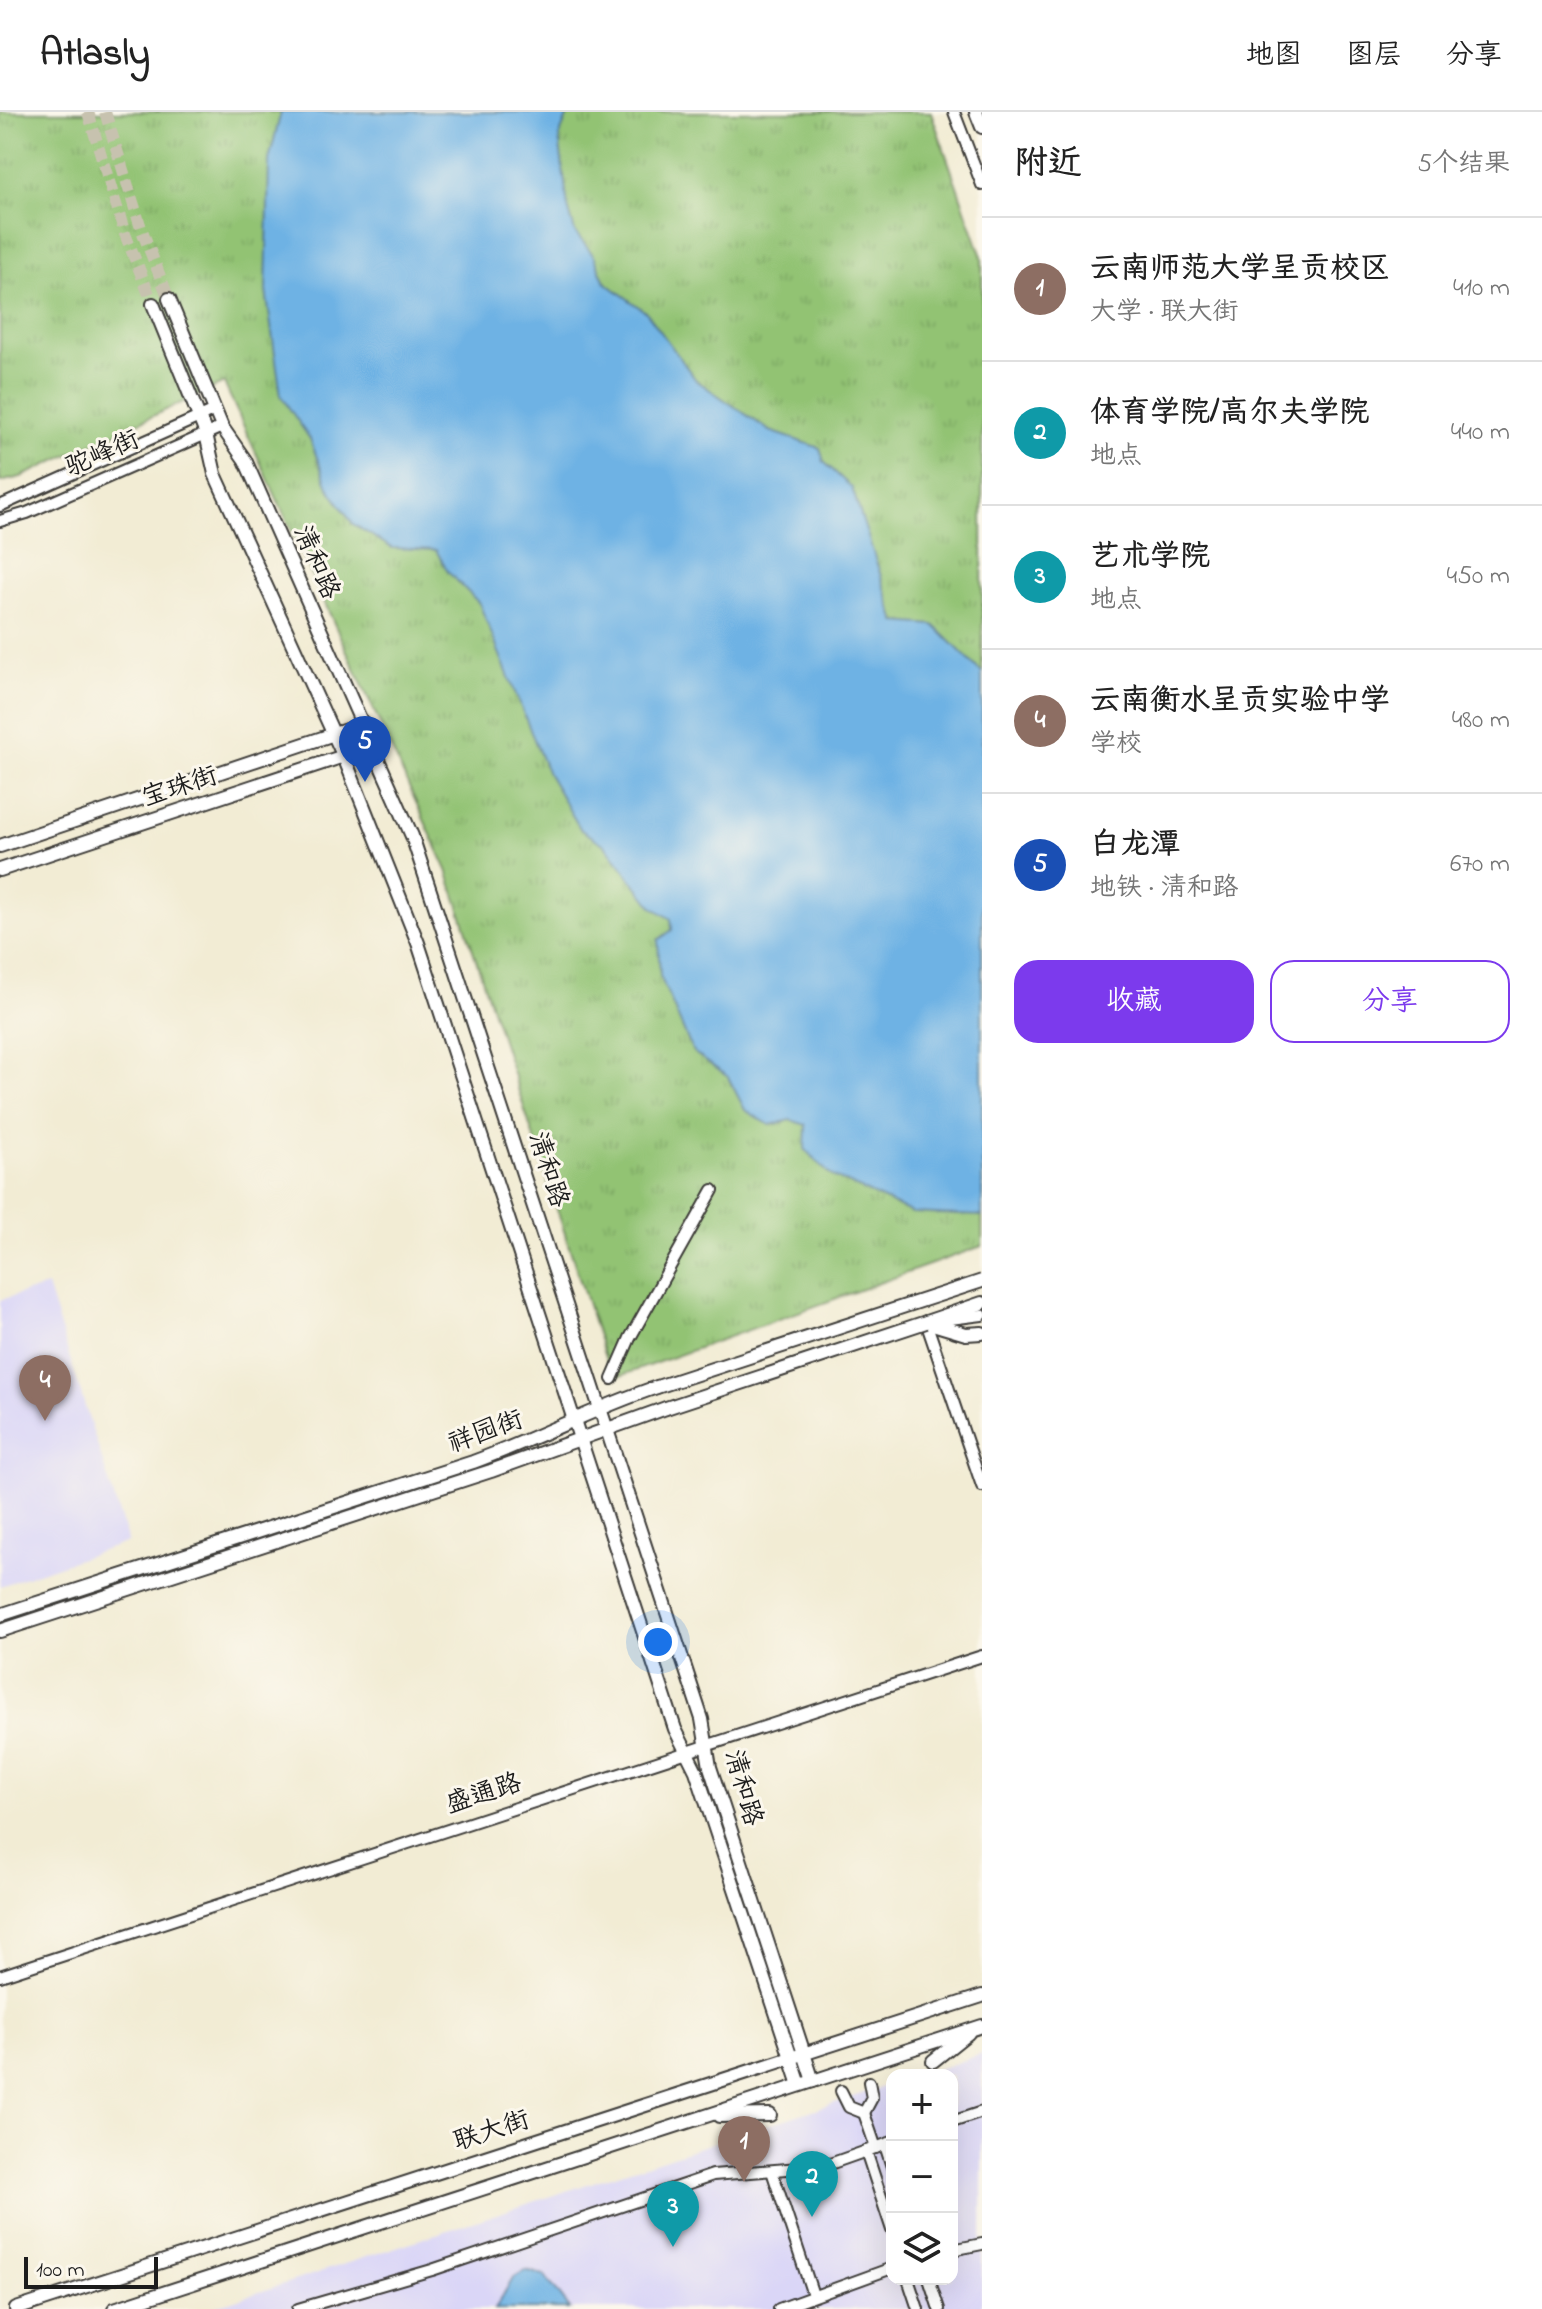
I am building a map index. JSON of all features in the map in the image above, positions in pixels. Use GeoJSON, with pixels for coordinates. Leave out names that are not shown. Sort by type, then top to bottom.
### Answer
{"type":"FeatureCollection","features":[{"type":"Feature","properties":{"kind":"main road"},"geometry":{"type":"LineString","coordinates":[[976,112],[982,127]]}},
{"type":"Feature","properties":{"kind":"main road","name":"清和路"},"geometry":{"type":"LineString","coordinates":[[169,299],[222,427],[245,460],[374,746],[412,836],[442,919],[702,1719],[710,1767],[806,2083]]}},
{"type":"Feature","properties":{"kind":"main road","name":"清和路"},"geometry":{"type":"LineString","coordinates":[[153,304],[200,417],[215,474],[344,757],[418,943],[675,1729],[687,1752],[798,2057]]}},
{"type":"Feature","properties":{"kind":"main road","name":"宝珠街"},"geometry":{"type":"LineString","coordinates":[[0,846],[364,724]]}},
{"type":"Feature","properties":{"kind":"main road","name":"宝珠街"},"geometry":{"type":"LineString","coordinates":[[0,870],[374,746]]}},
{"type":"Feature","properties":{"kind":"main road","name":"祥园街"},"geometry":{"type":"LineString","coordinates":[[0,1615],[473,1462],[574,1421],[601,1406],[982,1281]]}},
{"type":"Feature","properties":{"kind":"main road","name":"祥园街"},"geometry":{"type":"LineString","coordinates":[[0,1631],[982,1303]]}},
{"type":"Feature","properties":{"kind":"main road"},"geometry":{"type":"LineString","coordinates":[[926,1322],[966,1334],[982,1333]]}},
{"type":"Feature","properties":{"kind":"main road","name":"联大街"},"geometry":{"type":"LineString","coordinates":[[16,2309],[982,1996]]}},
{"type":"Feature","properties":{"kind":"main road"},"geometry":{"type":"LineString","coordinates":[[933,2061],[979,2027]]}},
{"type":"Feature","properties":{"kind":"main road","name":"联大街"},"geometry":{"type":"LineString","coordinates":[[114,2309],[979,2027]]}},
{"type":"Feature","properties":{"kind":"main road"},"geometry":{"type":"LineString","coordinates":[[704,2117],[770,2115]]}},
{"type":"Feature","properties":{"kind":"street"},"geometry":{"type":"LineString","coordinates":[[954,112],[982,185]]}},
{"type":"Feature","properties":{"kind":"street","name":"驼峰街"},"geometry":{"type":"LineString","coordinates":[[0,506],[215,410]]}},
{"type":"Feature","properties":{"kind":"street","name":"驼峰街"},"geometry":{"type":"LineString","coordinates":[[0,521],[27,513],[222,427]]}},
{"type":"Feature","properties":{"kind":"street"},"geometry":{"type":"LineString","coordinates":[[612,1379],[630,1338],[713,1190]]}},
{"type":"Feature","properties":{"kind":"street"},"geometry":{"type":"LineString","coordinates":[[982,1315],[926,1322],[982,1486]]}},
{"type":"Feature","properties":{"kind":"street","name":"盛通路"},"geometry":{"type":"LineString","coordinates":[[0,1976],[982,1656]]}},
{"type":"Feature","properties":{"kind":"street"},"geometry":{"type":"LineString","coordinates":[[864,2113],[872,2098],[869,2082]]}},
{"type":"Feature","properties":{"kind":"street"},"geometry":{"type":"LineString","coordinates":[[841,2091],[849,2107],[864,2113],[880,2146],[890,2213]]}},
{"type":"Feature","properties":{"kind":"street"},"geometry":{"type":"LineString","coordinates":[[958,2120],[982,2112]]}},
{"type":"Feature","properties":{"kind":"street"},"geometry":{"type":"LineString","coordinates":[[298,2309],[432,2270],[713,2175],[824,2166],[880,2146]]}},
{"type":"Feature","properties":{"kind":"street"},"geometry":{"type":"LineString","coordinates":[[772,2171],[813,2295]]}},
{"type":"Feature","properties":{"kind":"street"},"geometry":{"type":"LineString","coordinates":[[958,2249],[982,2244]]}},
{"type":"Feature","properties":{"kind":"street"},"geometry":{"type":"LineString","coordinates":[[779,2309],[886,2270]]}},
{"type":"Feature","properties":{"kind":"street"},"geometry":{"type":"LineString","coordinates":[[910,2285],[918,2309]]}},
{"type":"Feature","properties":{"kind":"street"},"geometry":{"type":"LineString","coordinates":[[931,2285],[939,2309]]}},
{"type":"Feature","properties":{"kind":"shaded area"},"geometry":{"type":"Polygon","coordinates":[[[47,1286],[128,1542],[0,1586],[0,1300],[47,1286]]]}},
{"type":"Feature","properties":{"kind":"shaded area"},"geometry":{"type":"Polygon","coordinates":[[[982,2054],[982,2309],[208,2309],[886,2086],[886,2285],[958,2285],[958,2069],[938,2069],[982,2054]]]}},
{"type":"Feature","properties":{"kind":"green space"},"geometry":{"type":"Polygon","coordinates":[[[0,112],[931,112],[982,257],[982,1246],[612,1379],[447,870],[224,383],[21,477],[0,482],[0,112]]]}},
{"type":"Feature","properties":{"kind":"water"},"geometry":{"type":"Polygon","coordinates":[[[281,112],[569,112],[559,137],[568,207],[575,232],[594,256],[605,282],[647,313],[696,380],[770,431],[820,448],[824,462],[852,488],[896,622],[934,625],[982,673],[982,1216],[912,1213],[830,1175],[805,1149],[806,1125],[791,1120],[770,1125],[745,1110],[728,1077],[693,1052],[660,976],[658,940],[672,930],[671,919],[653,907],[605,845],[581,830],[548,774],[479,603],[448,572],[436,550],[392,548],[353,524],[328,487],[310,439],[281,396],[266,291],[269,160],[281,112]]]}},
{"type":"Feature","properties":{"kind":"water"},"geometry":{"type":"Polygon","coordinates":[[[526,2270],[545,2276],[570,2309],[495,2309],[513,2278],[526,2270]]]}},
{"type":"Feature","properties":{"kind":"tunnel"},"geometry":{"type":"LineString","coordinates":[[88,112],[125,234],[153,304]]}},
{"type":"Feature","properties":{"kind":"tunnel"},"geometry":{"type":"LineString","coordinates":[[105,112],[141,228],[169,299]]}},
{"type":"Feature","properties":{"kind":"place","name":"白龙潭"},"geometry":{"type":"Point","coordinates":[365,782]}},
{"type":"Feature","properties":{"kind":"place","name":"云南衡水呈贡实验中学"},"geometry":{"type":"Point","coordinates":[45,1421]}},
{"type":"Feature","properties":{"kind":"place","name":"云南师范大学呈贡校区"},"geometry":{"type":"Point","coordinates":[744,2182]}},
{"type":"Feature","properties":{"kind":"place","name":"体育学院/高尔夫学院"},"geometry":{"type":"Point","coordinates":[812,2217]}},
{"type":"Feature","properties":{"kind":"place","name":"艺术学院"},"geometry":{"type":"Point","coordinates":[673,2247]}}]}
